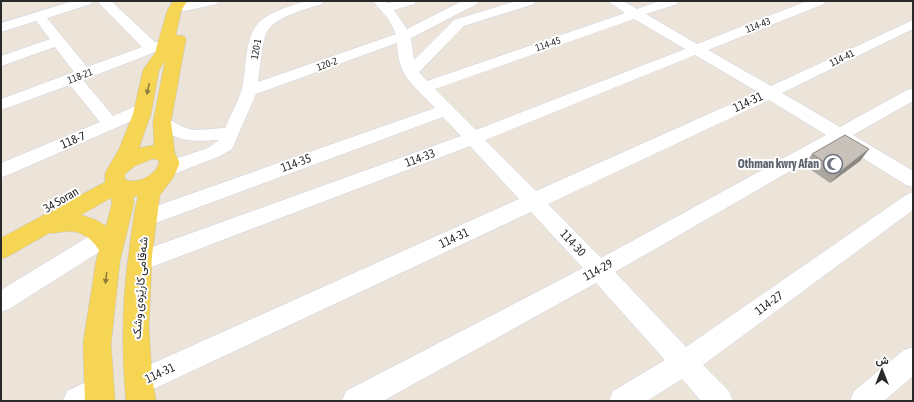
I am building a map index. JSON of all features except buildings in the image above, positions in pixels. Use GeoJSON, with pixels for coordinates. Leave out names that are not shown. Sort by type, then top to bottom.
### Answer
{"type":"FeatureCollection","features":[{"type":"Feature","properties":{"kind":"main road"},"geometry":{"type":"LineString","coordinates":[[92,397],[108,261],[107,243],[123,203],[120,175],[144,109],[151,70],[160,54],[163,52],[174,11],[183,3]]}},
{"type":"Feature","properties":{"kind":"main road"},"geometry":{"type":"LineString","coordinates":[[160,54],[164,168]]}},
{"type":"Feature","properties":{"kind":"main road"},"geometry":{"type":"LineString","coordinates":[[120,175],[127,160],[143,153],[152,152],[164,168]]}},
{"type":"Feature","properties":{"kind":"main road"},"geometry":{"type":"LineString","coordinates":[[120,175],[133,188],[142,187],[164,168]]}},
{"type":"Feature","properties":{"kind":"main road","name":"شەقامی کارێزەی وشک"},"geometry":{"type":"LineString","coordinates":[[139,392],[135,333],[140,261],[151,191],[164,168]]}},
{"type":"Feature","properties":{"kind":"main road","name":"34 Soran"},"geometry":{"type":"LineString","coordinates":[[1,249],[101,193],[120,175]]}},
{"type":"Feature","properties":{"kind":"main road","name":"34 Soran"},"geometry":{"type":"LineString","coordinates":[[1,232],[120,175]]}},
{"type":"Feature","properties":{"kind":"main road"},"geometry":{"type":"LineString","coordinates":[[34,231],[62,222],[82,222],[107,243]]}},
{"type":"Feature","properties":{"kind":"street"},"geometry":{"type":"LineString","coordinates":[[45,1],[55,11]]}},
{"type":"Feature","properties":{"kind":"street"},"geometry":{"type":"LineString","coordinates":[[1,28],[86,1]]}},
{"type":"Feature","properties":{"kind":"street"},"geometry":{"type":"LineString","coordinates":[[103,1],[160,54]]}},
{"type":"Feature","properties":{"kind":"street"},"geometry":{"type":"LineString","coordinates":[[183,3],[212,1]]}},
{"type":"Feature","properties":{"kind":"street","name":"120-1"},"geometry":{"type":"LineString","coordinates":[[164,168],[214,152],[226,145],[249,91],[258,37],[262,28],[284,13],[317,1]]}},
{"type":"Feature","properties":{"kind":"street"},"geometry":{"type":"LineString","coordinates":[[382,4],[410,1]]}},
{"type":"Feature","properties":{"kind":"street"},"geometry":{"type":"LineString","coordinates":[[459,23],[529,1]]}},
{"type":"Feature","properties":{"kind":"street"},"geometry":{"type":"LineString","coordinates":[[614,1],[770,92],[913,180]]}},
{"type":"Feature","properties":{"kind":"street","name":"114-45"},"geometry":{"type":"LineString","coordinates":[[425,87],[672,1]]}},
{"type":"Feature","properties":{"kind":"street","name":"114-43"},"geometry":{"type":"LineString","coordinates":[[698,50],[819,1]]}},
{"type":"Feature","properties":{"kind":"street"},"geometry":{"type":"LineString","coordinates":[[382,4],[395,19],[404,36],[405,56],[410,72],[459,23],[467,4]]}},
{"type":"Feature","properties":{"kind":"street","name":"120-2"},"geometry":{"type":"LineString","coordinates":[[249,91],[404,36],[467,4]]}},
{"type":"Feature","properties":{"kind":"street"},"geometry":{"type":"LineString","coordinates":[[39,16],[58,40],[79,76],[111,124]]}},
{"type":"Feature","properties":{"kind":"street","name":"114-41"},"geometry":{"type":"LineString","coordinates":[[770,92],[913,24]]}},
{"type":"Feature","properties":{"kind":"street"},"geometry":{"type":"LineString","coordinates":[[1,61],[58,40]]}},
{"type":"Feature","properties":{"kind":"street","name":"114-33"},"geometry":{"type":"LineString","coordinates":[[140,261],[473,138],[698,50]]}},
{"type":"Feature","properties":{"kind":"street","name":"118-21"},"geometry":{"type":"LineString","coordinates":[[1,105],[79,76],[160,54]]}},
{"type":"Feature","properties":{"kind":"street","name":"114-30"},"geometry":{"type":"LineString","coordinates":[[410,72],[599,270],[719,401]]}},
{"type":"Feature","properties":{"kind":"street","name":"114-31"},"geometry":{"type":"LineString","coordinates":[[139,392],[534,201],[770,92]]}},
{"type":"Feature","properties":{"kind":"street","name":"114-29"},"geometry":{"type":"LineString","coordinates":[[356,401],[599,270],[913,94]]}},
{"type":"Feature","properties":{"kind":"street","name":"118-7"},"geometry":{"type":"LineString","coordinates":[[1,171],[144,109]]}},
{"type":"Feature","properties":{"kind":"street","name":"114-35"},"geometry":{"type":"LineString","coordinates":[[146,218],[446,110]]}},
{"type":"Feature","properties":{"kind":"street"},"geometry":{"type":"LineString","coordinates":[[162,122],[183,133],[198,135],[231,132]]}},
{"type":"Feature","properties":{"kind":"street","name":"114-27"},"geometry":{"type":"LineString","coordinates":[[623,401],[684,363],[913,200]]}},
{"type":"Feature","properties":{"kind":"street"},"geometry":{"type":"LineString","coordinates":[[1,302],[107,243]]}},
{"type":"Feature","properties":{"kind":"street"},"geometry":{"type":"LineString","coordinates":[[864,401],[913,360]]}},
{"type":"Feature","properties":{"kind":"place","name":"Othman kwry Afan"},"geometry":{"type":"Point","coordinates":[833,164]}}]}
